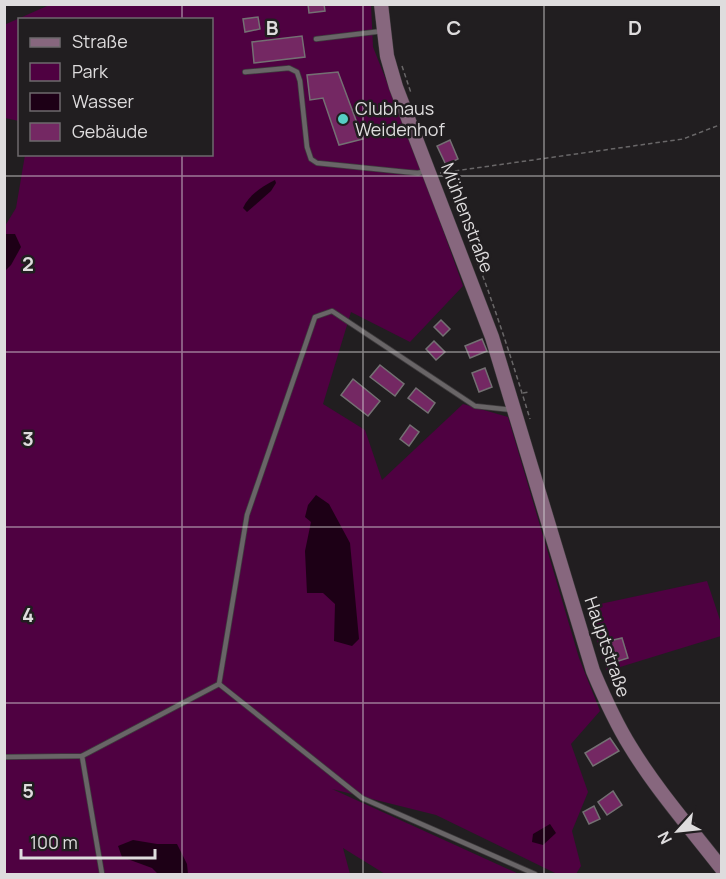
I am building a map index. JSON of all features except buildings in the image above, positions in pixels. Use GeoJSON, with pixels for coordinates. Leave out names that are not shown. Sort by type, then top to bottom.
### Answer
{"type":"FeatureCollection","features":[{"type":"Feature","properties":{"kind":"main road","name":"Mühlenstraße"},"geometry":{"type":"LineString","coordinates":[[381,4],[383,31],[396,87],[482,307],[514,410]]}},
{"type":"Feature","properties":{"kind":"main road","name":"Hauptstraße"},"geometry":{"type":"LineString","coordinates":[[514,410],[584,645],[610,711],[651,777],[722,869]]}},
{"type":"Feature","properties":{"kind":"lane"},"geometry":{"type":"LineString","coordinates":[[316,39],[383,31]]}},
{"type":"Feature","properties":{"kind":"lane"},"geometry":{"type":"LineString","coordinates":[[245,72],[289,68],[297,72],[309,156],[317,163],[418,173],[429,172]]}},
{"type":"Feature","properties":{"kind":"lane"},"geometry":{"type":"LineString","coordinates":[[219,684],[247,515],[315,317],[332,311],[475,406],[514,410]]}},
{"type":"Feature","properties":{"kind":"lane"},"geometry":{"type":"LineString","coordinates":[[4,757],[82,756],[219,684]]}},
{"type":"Feature","properties":{"kind":"lane"},"geometry":{"type":"LineString","coordinates":[[219,684],[362,798],[535,874]]}},
{"type":"Feature","properties":{"kind":"lane"},"geometry":{"type":"LineString","coordinates":[[82,756],[102,874]]}},
{"type":"Feature","properties":{"kind":"path"},"geometry":{"type":"LineString","coordinates":[[402,63],[414,101]]}},
{"type":"Feature","properties":{"kind":"path"},"geometry":{"type":"LineString","coordinates":[[429,172],[682,139],[722,124]]}},
{"type":"Feature","properties":{"kind":"path"},"geometry":{"type":"LineString","coordinates":[[453,201],[485,279],[531,423]]}},
{"type":"Feature","properties":{"kind":"green space"},"geometry":{"type":"Polygon","coordinates":[[[371,5],[373,47],[420,166],[463,286],[410,342],[351,312],[323,404],[365,430],[382,480],[463,404],[508,417],[579,658],[600,711],[571,744],[588,792],[572,831],[581,866],[576,874],[557,874],[436,815],[332,789],[519,874],[385,874],[343,848],[350,874],[5,874],[5,226],[16,208],[25,156],[213,156],[213,18],[20,18],[47,6],[371,5]]]}},
{"type":"Feature","properties":{"kind":"green space"},"geometry":{"type":"Polygon","coordinates":[[[18,19],[18,121],[5,118],[4,25],[18,19]]]}},
{"type":"Feature","properties":{"kind":"green space"},"geometry":{"type":"Polygon","coordinates":[[[707,581],[721,623],[721,636],[607,671],[586,607],[707,581]]]}},
{"type":"Feature","properties":{"kind":"water"},"geometry":{"type":"Polygon","coordinates":[[[275,180],[276,183],[271,191],[247,212],[243,208],[252,195],[275,180]]]}},
{"type":"Feature","properties":{"kind":"water"},"geometry":{"type":"Polygon","coordinates":[[[5,234],[15,234],[21,247],[5,271],[5,234]]]}},
{"type":"Feature","properties":{"kind":"water"},"geometry":{"type":"Polygon","coordinates":[[[316,495],[329,504],[350,543],[359,639],[352,646],[334,641],[335,604],[323,593],[307,593],[305,551],[311,522],[305,517],[308,505],[316,495]]]}},
{"type":"Feature","properties":{"kind":"water"},"geometry":{"type":"Polygon","coordinates":[[[550,824],[556,833],[543,845],[532,842],[533,834],[550,824]]]}},
{"type":"Feature","properties":{"kind":"water"},"geometry":{"type":"Polygon","coordinates":[[[133,840],[157,844],[177,844],[187,864],[188,874],[158,874],[152,868],[122,857],[118,846],[133,840]]]}},
{"type":"Feature","properties":{"kind":"place","name":"Clubhaus Weidenhof"},"geometry":{"type":"Point","coordinates":[343,119]}}]}
